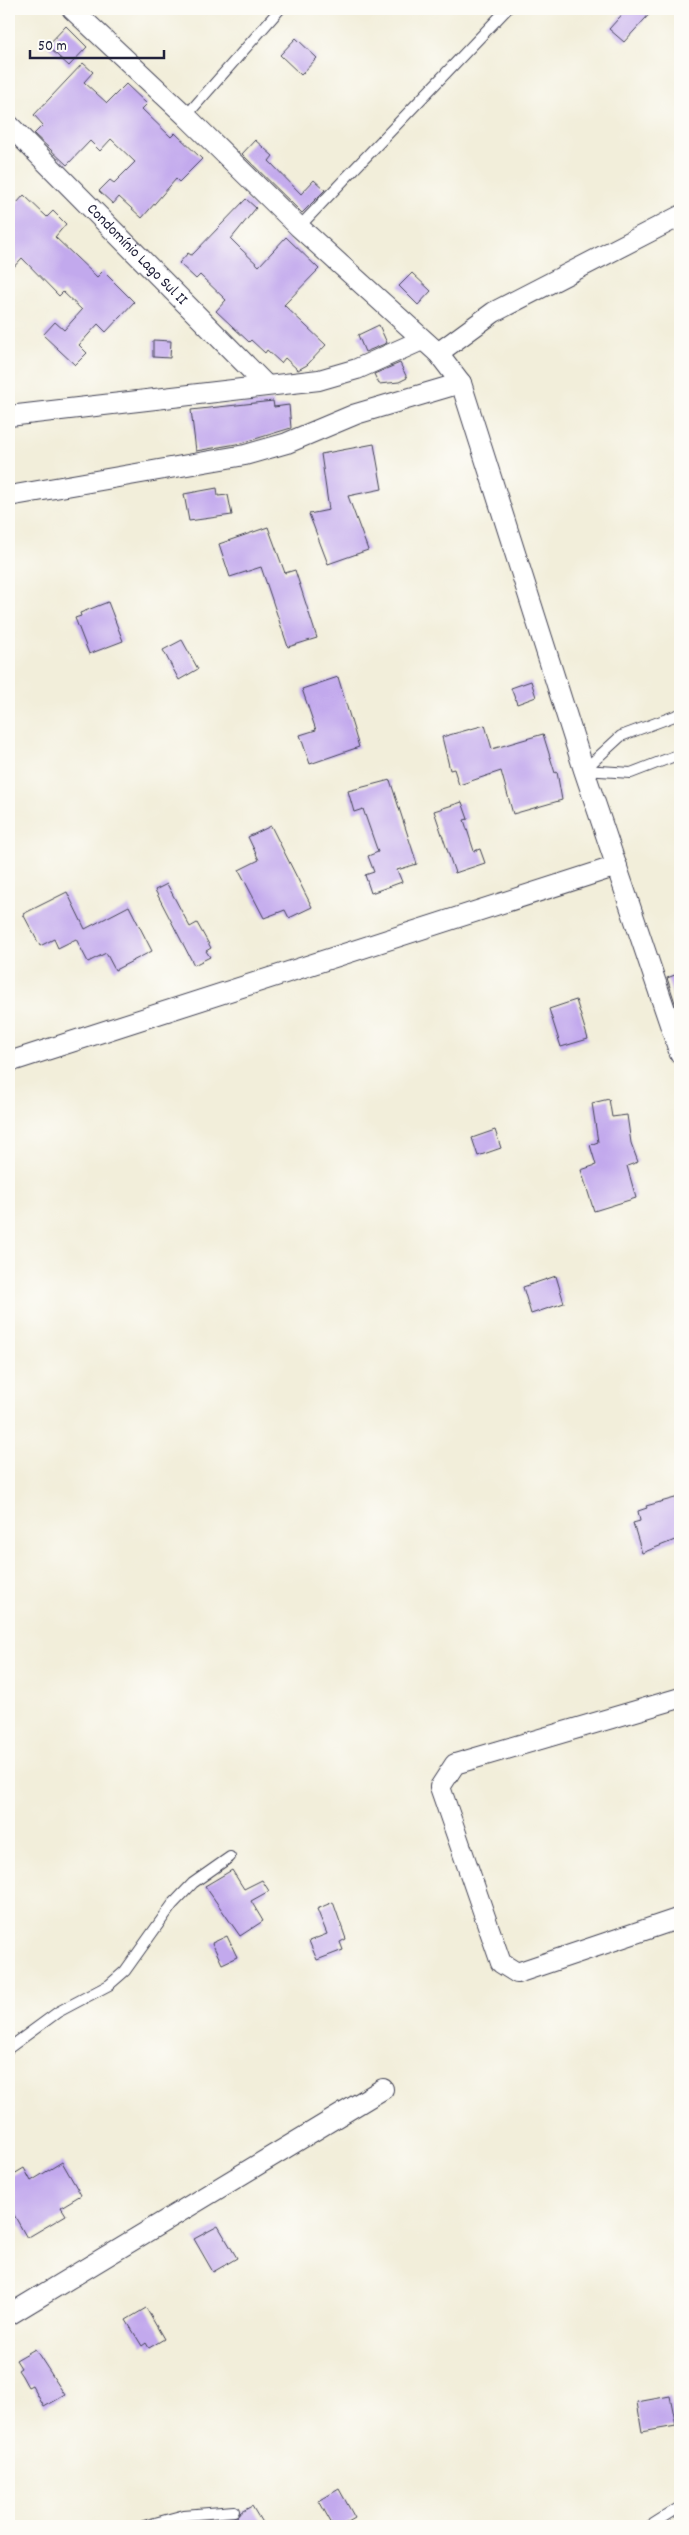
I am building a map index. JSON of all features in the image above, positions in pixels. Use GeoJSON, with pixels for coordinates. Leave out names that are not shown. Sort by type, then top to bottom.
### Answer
{"type":"FeatureCollection","features":[{"type":"Feature","properties":{"kind":"street"},"geometry":{"type":"LineString","coordinates":[[72,9],[186,116],[299,228],[438,353],[460,383],[584,770],[617,866],[672,1003],[680,1054]]}},
{"type":"Feature","properties":{"kind":"street","name":"Condomínio Lago Sul II"},"geometry":{"type":"LineString","coordinates":[[9,125],[266,385]]}},
{"type":"Feature","properties":{"kind":"street"},"geometry":{"type":"LineString","coordinates":[[438,353],[494,312],[680,216]]}},
{"type":"Feature","properties":{"kind":"street"},"geometry":{"type":"LineString","coordinates":[[9,416],[319,380],[339,376],[422,340]]}},
{"type":"Feature","properties":{"kind":"street"},"geometry":{"type":"LineString","coordinates":[[9,496],[245,455],[287,443],[356,414],[460,383]]}},
{"type":"Feature","properties":{"kind":"street"},"geometry":{"type":"LineString","coordinates":[[9,1062],[617,866]]}},
{"type":"Feature","properties":{"kind":"street"},"geometry":{"type":"LineString","coordinates":[[680,1698],[455,1764],[440,1787],[501,1963],[517,1973],[680,1918]]}},
{"type":"Feature","properties":{"kind":"street"},"geometry":{"type":"LineString","coordinates":[[9,2315],[383,2089]]}},
{"type":"Feature","properties":{"kind":"lane"},"geometry":{"type":"LineString","coordinates":[[186,116],[280,9]]}},
{"type":"Feature","properties":{"kind":"lane"},"geometry":{"type":"LineString","coordinates":[[299,228],[507,9]]}},
{"type":"Feature","properties":{"kind":"lane"},"geometry":{"type":"LineString","coordinates":[[584,770],[621,736],[680,714]]}},
{"type":"Feature","properties":{"kind":"lane"},"geometry":{"type":"LineString","coordinates":[[584,770],[631,773],[680,754]]}},
{"type":"Feature","properties":{"kind":"lane"},"geometry":{"type":"LineString","coordinates":[[9,2048],[58,2012],[109,1985],[125,1970],[172,1905],[193,1883],[230,1857]]}},
{"type":"Feature","properties":{"kind":"lane"},"geometry":{"type":"LineString","coordinates":[[650,2526],[680,2506]]}},
{"type":"Feature","properties":{"kind":"lane"},"geometry":{"type":"LineString","coordinates":[[144,2526],[184,2515],[234,2511]]}},
{"type":"Feature","properties":{"kind":"building"},"geometry":{"type":"Polygon","coordinates":[[[627,9],[654,9],[624,42],[609,29],[627,9]]]}},
{"type":"Feature","properties":{"kind":"building"},"geometry":{"type":"Polygon","coordinates":[[[66,26],[87,47],[69,66],[47,46],[66,26]]]}},
{"type":"Feature","properties":{"kind":"building"},"geometry":{"type":"Polygon","coordinates":[[[296,38],[317,58],[301,75],[280,55],[296,38]]]}},
{"type":"Feature","properties":{"kind":"building"},"geometry":{"type":"Polygon","coordinates":[[[83,63],[93,72],[84,82],[107,103],[126,84],[147,104],[142,109],[171,137],[175,133],[202,159],[179,182],[176,179],[142,218],[119,197],[113,204],[99,191],[110,180],[114,183],[135,162],[111,139],[100,151],[90,141],[67,165],[34,134],[43,125],[34,115],[83,63]]]}},
{"type":"Feature","properties":{"kind":"building"},"geometry":{"type":"Polygon","coordinates":[[[255,140],[273,156],[269,161],[301,194],[314,180],[325,190],[302,213],[242,154],[255,140]]]}},
{"type":"Feature","properties":{"kind":"building"},"geometry":{"type":"Polygon","coordinates":[[[24,195],[47,217],[53,211],[66,224],[55,237],[97,277],[103,271],[134,302],[106,332],[98,324],[79,345],[87,353],[75,365],[43,335],[55,322],[64,330],[82,310],[63,292],[59,296],[22,258],[9,272],[9,212],[24,195]]]}},
{"type":"Feature","properties":{"kind":"building"},"geometry":{"type":"Polygon","coordinates":[[[246,199],[256,208],[231,239],[241,249],[259,266],[286,237],[319,269],[284,305],[326,345],[307,365],[298,370],[285,358],[281,363],[267,350],[265,353],[251,340],[249,342],[216,311],[226,300],[200,275],[196,279],[179,263],[188,253],[193,254],[246,199]]]}},
{"type":"Feature","properties":{"kind":"building"},"geometry":{"type":"Polygon","coordinates":[[[412,273],[431,291],[418,305],[399,286],[412,273]]]}},
{"type":"Feature","properties":{"kind":"building"},"geometry":{"type":"Polygon","coordinates":[[[379,325],[387,343],[365,352],[358,335],[379,325]]]}},
{"type":"Feature","properties":{"kind":"building"},"geometry":{"type":"Polygon","coordinates":[[[153,340],[171,341],[170,358],[153,357],[153,340]]]}},
{"type":"Feature","properties":{"kind":"building"},"geometry":{"type":"Polygon","coordinates":[[[400,363],[407,378],[399,382],[379,384],[374,374],[400,363]]]}},
{"type":"Feature","properties":{"kind":"building"},"geometry":{"type":"Polygon","coordinates":[[[273,401],[274,407],[289,405],[291,428],[242,443],[196,451],[191,410],[273,401]]]}},
{"type":"Feature","properties":{"kind":"building"},"geometry":{"type":"Polygon","coordinates":[[[374,444],[382,489],[348,496],[368,550],[328,564],[309,514],[329,510],[321,454],[374,444]]]}},
{"type":"Feature","properties":{"kind":"building"},"geometry":{"type":"Polygon","coordinates":[[[217,488],[218,496],[228,495],[232,515],[189,521],[184,494],[217,488]]]}},
{"type":"Feature","properties":{"kind":"building"},"geometry":{"type":"Polygon","coordinates":[[[268,527],[285,573],[295,570],[317,638],[288,647],[261,567],[230,577],[219,544],[268,527]]]}},
{"type":"Feature","properties":{"kind":"building"},"geometry":{"type":"Polygon","coordinates":[[[108,602],[123,641],[89,654],[75,618],[81,616],[80,613],[108,602]]]}},
{"type":"Feature","properties":{"kind":"building"},"geometry":{"type":"Polygon","coordinates":[[[182,640],[198,669],[179,680],[163,650],[182,640]]]}},
{"type":"Feature","properties":{"kind":"building"},"geometry":{"type":"Polygon","coordinates":[[[338,677],[359,747],[310,764],[300,735],[316,730],[302,689],[338,677]]]}},
{"type":"Feature","properties":{"kind":"building"},"geometry":{"type":"Polygon","coordinates":[[[531,681],[536,697],[517,704],[511,688],[531,681]]]}},
{"type":"Feature","properties":{"kind":"building"},"geometry":{"type":"Polygon","coordinates":[[[485,725],[492,749],[543,734],[555,773],[557,772],[562,800],[513,814],[501,771],[459,785],[454,769],[450,770],[442,737],[485,725]]]}},
{"type":"Feature","properties":{"kind":"building"},"geometry":{"type":"Polygon","coordinates":[[[390,780],[417,864],[397,870],[402,882],[371,893],[365,875],[374,872],[368,856],[378,852],[363,809],[354,812],[348,791],[390,780]]]}},
{"type":"Feature","properties":{"kind":"building"},"geometry":{"type":"Polygon","coordinates":[[[462,802],[468,819],[464,820],[474,851],[480,849],[485,863],[455,873],[434,811],[462,802]]]}},
{"type":"Feature","properties":{"kind":"building"},"geometry":{"type":"Polygon","coordinates":[[[271,826],[312,907],[289,918],[285,910],[264,918],[239,870],[259,860],[248,837],[271,826]]]}},
{"type":"Feature","properties":{"kind":"building"},"geometry":{"type":"Polygon","coordinates":[[[167,884],[190,927],[197,923],[211,948],[206,951],[210,957],[194,965],[155,890],[167,884]]]}},
{"type":"Feature","properties":{"kind":"building"},"geometry":{"type":"Polygon","coordinates":[[[67,892],[85,929],[129,906],[152,951],[115,970],[106,953],[88,962],[76,939],[58,948],[54,939],[40,946],[23,914],[67,892]]]}},
{"type":"Feature","properties":{"kind":"building"},"geometry":{"type":"Polygon","coordinates":[[[680,973],[680,1018],[667,978],[680,973]]]}},
{"type":"Feature","properties":{"kind":"building"},"geometry":{"type":"Polygon","coordinates":[[[576,1000],[588,1039],[561,1047],[549,1009],[576,1000]]]}},
{"type":"Feature","properties":{"kind":"building"},"geometry":{"type":"Polygon","coordinates":[[[609,1099],[612,1117],[627,1115],[631,1143],[638,1162],[627,1166],[636,1198],[594,1211],[581,1170],[596,1165],[590,1145],[598,1142],[592,1103],[609,1099]]]}},
{"type":"Feature","properties":{"kind":"building"},"geometry":{"type":"Polygon","coordinates":[[[495,1130],[501,1148],[478,1156],[472,1138],[495,1130]]]}},
{"type":"Feature","properties":{"kind":"building"},"geometry":{"type":"Polygon","coordinates":[[[556,1276],[564,1303],[531,1314],[523,1287],[556,1276]]]}},
{"type":"Feature","properties":{"kind":"building"},"geometry":{"type":"Polygon","coordinates":[[[680,1498],[680,1538],[642,1553],[633,1523],[640,1521],[638,1511],[647,1508],[646,1506],[680,1498]]]}},
{"type":"Feature","properties":{"kind":"building"},"geometry":{"type":"Polygon","coordinates":[[[232,1870],[244,1889],[262,1880],[269,1891],[251,1901],[263,1921],[240,1936],[205,1886],[232,1870]]]}},
{"type":"Feature","properties":{"kind":"building"},"geometry":{"type":"Polygon","coordinates":[[[333,1902],[346,1939],[340,1942],[343,1950],[317,1960],[309,1941],[327,1934],[317,1909],[333,1902]]]}},
{"type":"Feature","properties":{"kind":"building"},"geometry":{"type":"Polygon","coordinates":[[[227,1936],[237,1957],[222,1964],[212,1943],[227,1936]]]}},
{"type":"Feature","properties":{"kind":"building"},"geometry":{"type":"Polygon","coordinates":[[[62,2162],[81,2195],[61,2207],[66,2215],[27,2238],[9,2206],[9,2177],[24,2168],[31,2181],[62,2162]]]}},
{"type":"Feature","properties":{"kind":"building"},"geometry":{"type":"Polygon","coordinates":[[[218,2226],[237,2258],[213,2272],[194,2239],[218,2226]]]}},
{"type":"Feature","properties":{"kind":"building"},"geometry":{"type":"Polygon","coordinates":[[[146,2308],[164,2339],[149,2348],[146,2343],[142,2346],[126,2320],[146,2308]]]}},
{"type":"Feature","properties":{"kind":"building"},"geometry":{"type":"Polygon","coordinates":[[[35,2349],[65,2395],[44,2407],[32,2385],[28,2387],[18,2370],[21,2368],[16,2360],[35,2349]]]}},
{"type":"Feature","properties":{"kind":"building"},"geometry":{"type":"Polygon","coordinates":[[[670,2396],[676,2426],[642,2432],[637,2402],[670,2396]]]}},
{"type":"Feature","properties":{"kind":"building"},"geometry":{"type":"Polygon","coordinates":[[[339,2489],[355,2518],[341,2526],[333,2526],[319,2501],[339,2489]]]}},
{"type":"Feature","properties":{"kind":"building"},"geometry":{"type":"Polygon","coordinates":[[[252,2506],[264,2526],[216,2526],[237,2517],[241,2512],[252,2506]]]}}]}
